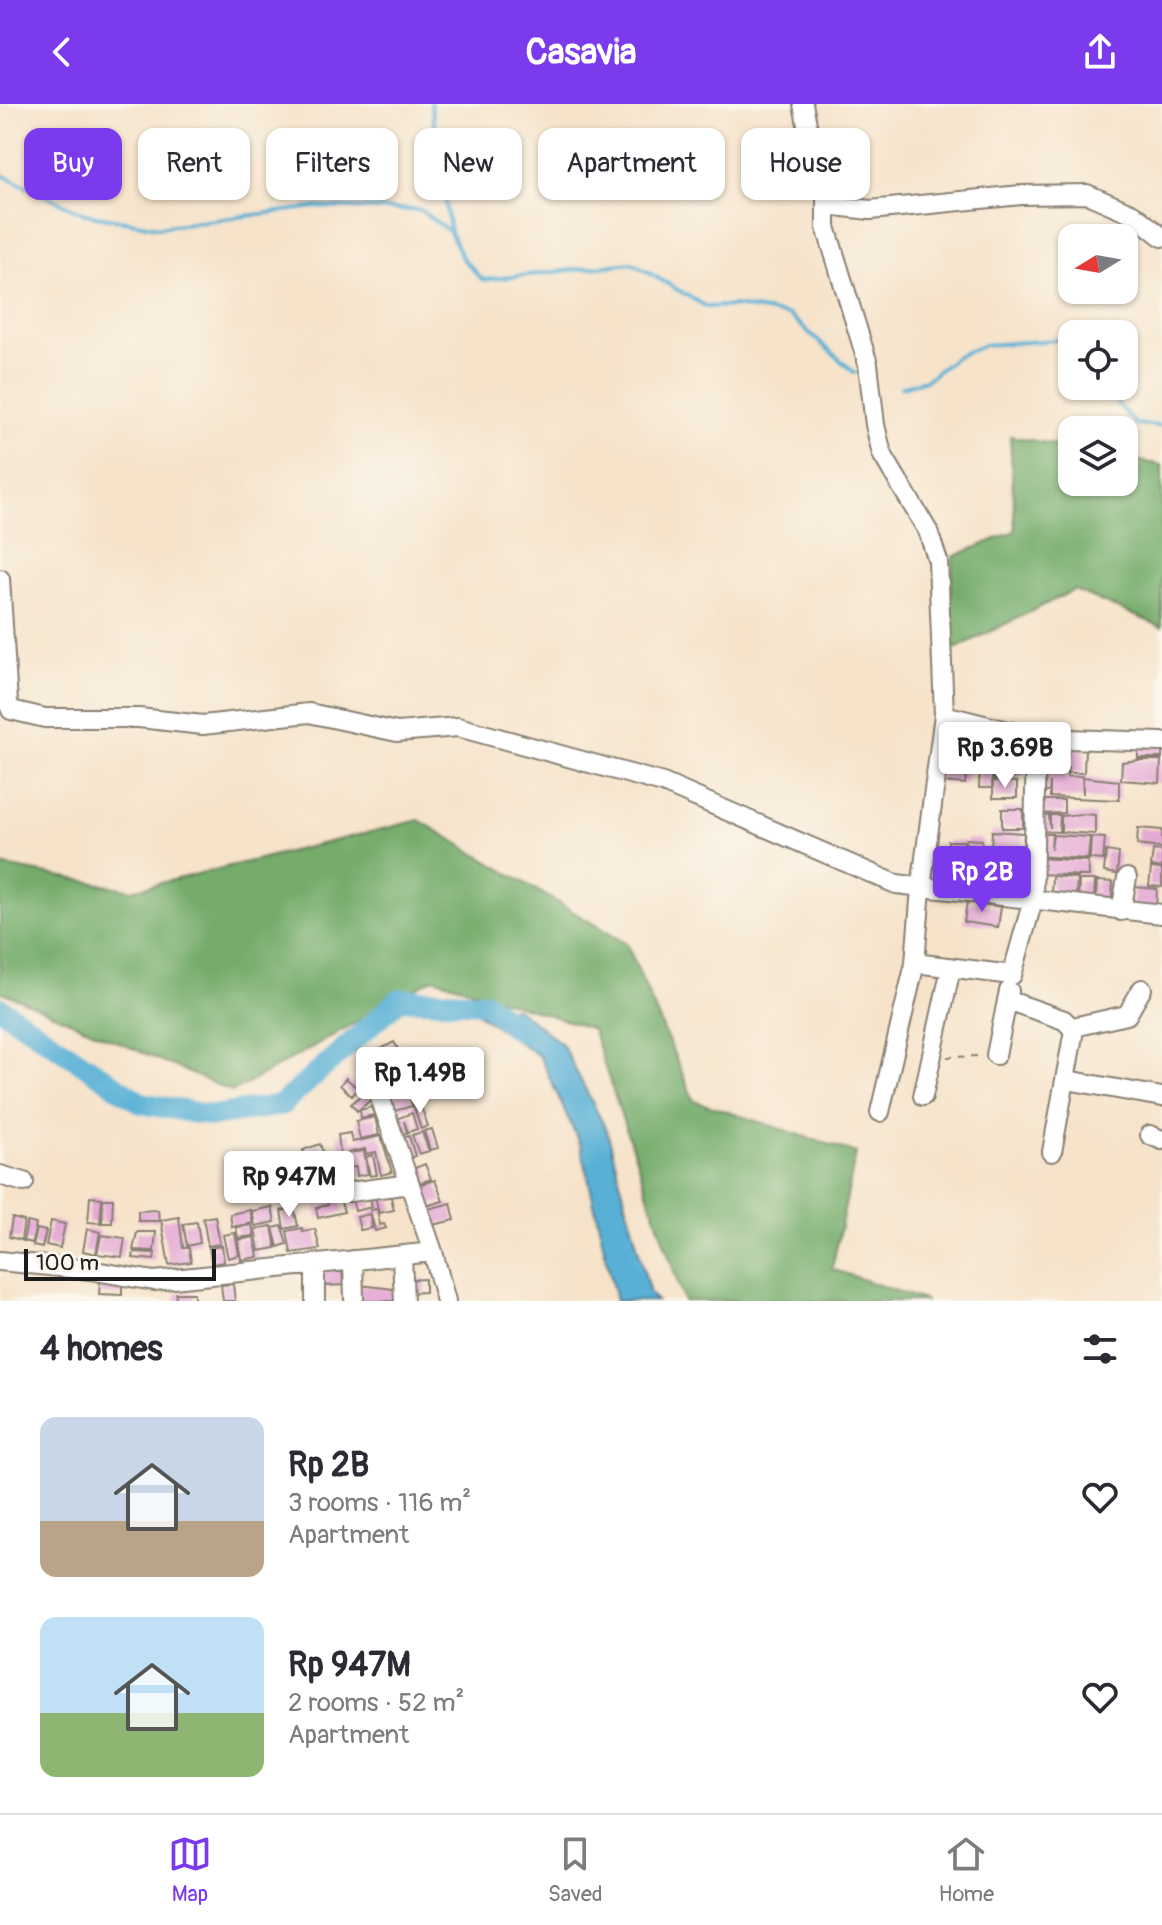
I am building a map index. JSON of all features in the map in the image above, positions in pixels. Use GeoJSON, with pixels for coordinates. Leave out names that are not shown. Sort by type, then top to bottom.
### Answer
{"type":"FeatureCollection","features":[{"type":"Feature","properties":{"kind":"street"},"geometry":{"type":"LineString","coordinates":[[803,104],[807,128]]}},
{"type":"Feature","properties":{"kind":"street"},"geometry":{"type":"LineString","coordinates":[[828,200],[840,208],[870,210],[1021,195],[1087,194],[1133,214],[1162,237]]}},
{"type":"Feature","properties":{"kind":"street"},"geometry":{"type":"LineString","coordinates":[[826,200],[826,227],[862,341],[882,454],[928,531],[938,561],[944,715],[921,888],[915,963],[880,1112]]}},
{"type":"Feature","properties":{"kind":"street"},"geometry":{"type":"LineString","coordinates":[[0,579],[7,699],[13,710],[45,718],[139,718],[203,725],[309,713],[397,732],[458,727],[663,783],[800,841],[882,881],[1162,914]]}},
{"type":"Feature","properties":{"kind":"street"},"geometry":{"type":"LineString","coordinates":[[944,715],[1036,738],[1162,742]]}},
{"type":"Feature","properties":{"kind":"street"},"geometry":{"type":"LineString","coordinates":[[996,1055],[1012,975],[1033,900],[1036,738]]}},
{"type":"Feature","properties":{"kind":"street"},"geometry":{"type":"LineString","coordinates":[[1121,911],[1127,878]]}},
{"type":"Feature","properties":{"kind":"street"},"geometry":{"type":"LineString","coordinates":[[915,963],[1012,975]]}},
{"type":"Feature","properties":{"kind":"street"},"geometry":{"type":"LineString","coordinates":[[923,1096],[951,968]]}},
{"type":"Feature","properties":{"kind":"street"},"geometry":{"type":"LineString","coordinates":[[1073,1027],[1127,1015],[1142,989]]}},
{"type":"Feature","properties":{"kind":"street"},"geometry":{"type":"LineString","coordinates":[[1007,1000],[1064,1020],[1073,1027]]}},
{"type":"Feature","properties":{"kind":"street"},"geometry":{"type":"LineString","coordinates":[[1052,1152],[1067,1080],[1073,1027]]}},
{"type":"Feature","properties":{"kind":"street"},"geometry":{"type":"LineString","coordinates":[[370,1068],[433,1252],[446,1301]]}},
{"type":"Feature","properties":{"kind":"street"},"geometry":{"type":"LineString","coordinates":[[1067,1080],[1162,1097]]}},
{"type":"Feature","properties":{"kind":"street"},"geometry":{"type":"LineString","coordinates":[[0,1175],[24,1182]]}},
{"type":"Feature","properties":{"kind":"street"},"geometry":{"type":"LineString","coordinates":[[350,1192],[410,1184]]}},
{"type":"Feature","properties":{"kind":"street"},"geometry":{"type":"LineString","coordinates":[[0,1261],[89,1270],[154,1281],[433,1252]]}},
{"type":"Feature","properties":{"kind":"street"},"geometry":{"type":"LineString","coordinates":[[402,1257],[404,1301]]}},
{"type":"Feature","properties":{"kind":"street"},"geometry":{"type":"LineString","coordinates":[[353,1260],[354,1299]]}},
{"type":"Feature","properties":{"kind":"street"},"geometry":{"type":"LineString","coordinates":[[315,1263],[315,1301]]}},
{"type":"Feature","properties":{"kind":"street"},"geometry":{"type":"LineString","coordinates":[[153,1301],[154,1281]]}},
{"type":"Feature","properties":{"kind":"green space"},"geometry":{"type":"Polygon","coordinates":[[[1010,436],[1058,445],[1058,496],[1138,496],[1138,461],[1162,465],[1162,627],[1074,590],[947,653],[953,557],[1015,531],[1010,436]]]}},
{"type":"Feature","properties":{"kind":"green space"},"geometry":{"type":"Polygon","coordinates":[[[419,820],[627,944],[694,1101],[856,1153],[832,1269],[926,1301],[684,1301],[592,1029],[434,978],[233,1092],[0,991],[0,865],[132,890],[419,820]]]}},
{"type":"Feature","properties":{"kind":"water"},"geometry":{"type":"Polygon","coordinates":[[[516,1008],[562,1044],[607,1131],[650,1294],[657,1301],[616,1301],[581,1146],[540,1057],[479,1014],[516,1008]]]}},
{"type":"Feature","properties":{"kind":"building"},"geometry":{"type":"Polygon","coordinates":[[[1138,745],[1162,745],[1162,758],[1138,758],[1138,745]]]}},
{"type":"Feature","properties":{"kind":"building"},"geometry":{"type":"Polygon","coordinates":[[[943,746],[970,747],[969,762],[943,762],[943,746]]]}},
{"type":"Feature","properties":{"kind":"building"},"geometry":{"type":"Polygon","coordinates":[[[1068,749],[1085,749],[1084,773],[1067,773],[1068,767],[1050,767],[1050,754],[1068,754],[1068,749]]]}},
{"type":"Feature","properties":{"kind":"building"},"geometry":{"type":"Polygon","coordinates":[[[1020,759],[1021,777],[994,779],[993,760],[1020,759]]]}},
{"type":"Feature","properties":{"kind":"building"},"geometry":{"type":"Polygon","coordinates":[[[1161,760],[1160,783],[1121,780],[1122,762],[1161,760]]]}},
{"type":"Feature","properties":{"kind":"building"},"geometry":{"type":"Polygon","coordinates":[[[941,765],[967,768],[965,784],[940,782],[941,765]]]}},
{"type":"Feature","properties":{"kind":"building"},"geometry":{"type":"Polygon","coordinates":[[[980,767],[992,767],[992,788],[979,788],[980,767]]]}},
{"type":"Feature","properties":{"kind":"building"},"geometry":{"type":"Polygon","coordinates":[[[1036,769],[1067,772],[1067,777],[1082,776],[1083,794],[1083,777],[1119,781],[1119,800],[1050,797],[1050,782],[1049,792],[1036,792],[1036,769]]]}},
{"type":"Feature","properties":{"kind":"building"},"geometry":{"type":"Polygon","coordinates":[[[993,781],[1017,782],[1017,798],[993,798],[993,781]]]}},
{"type":"Feature","properties":{"kind":"building"},"geometry":{"type":"Polygon","coordinates":[[[1039,800],[1064,800],[1064,813],[1039,814],[1039,800]]]}},
{"type":"Feature","properties":{"kind":"building"},"geometry":{"type":"Polygon","coordinates":[[[1002,809],[1023,809],[1023,828],[1002,828],[1002,809]]]}},
{"type":"Feature","properties":{"kind":"building"},"geometry":{"type":"Polygon","coordinates":[[[1037,814],[1049,815],[1050,828],[1050,815],[1060,815],[1059,832],[1037,831],[1037,814]]]}},
{"type":"Feature","properties":{"kind":"building"},"geometry":{"type":"Polygon","coordinates":[[[1095,815],[1095,834],[1061,832],[1061,816],[1095,815]]]}},
{"type":"Feature","properties":{"kind":"building"},"geometry":{"type":"Polygon","coordinates":[[[1138,828],[1162,830],[1162,848],[1137,845],[1138,828]]]}},
{"type":"Feature","properties":{"kind":"building"},"geometry":{"type":"Polygon","coordinates":[[[992,831],[1024,833],[1023,850],[991,849],[992,831]]]}},
{"type":"Feature","properties":{"kind":"building"},"geometry":{"type":"Polygon","coordinates":[[[1037,834],[1052,834],[1051,849],[1053,835],[1090,837],[1088,859],[1036,856],[1037,834]]]}},
{"type":"Feature","properties":{"kind":"building"},"geometry":{"type":"Polygon","coordinates":[[[1091,837],[1105,838],[1103,860],[1090,859],[1091,837]]]}},
{"type":"Feature","properties":{"kind":"building"},"geometry":{"type":"Polygon","coordinates":[[[966,839],[982,840],[980,875],[964,874],[966,839]]]}},
{"type":"Feature","properties":{"kind":"building"},"geometry":{"type":"Polygon","coordinates":[[[948,841],[964,841],[962,874],[947,873],[948,841]]]}},
{"type":"Feature","properties":{"kind":"building"},"geometry":{"type":"Polygon","coordinates":[[[985,849],[1017,852],[1015,871],[983,868],[985,849]]]}},
{"type":"Feature","properties":{"kind":"building"},"geometry":{"type":"Polygon","coordinates":[[[1153,850],[1162,851],[1162,868],[1151,866],[1153,850]]]}},
{"type":"Feature","properties":{"kind":"building"},"geometry":{"type":"Polygon","coordinates":[[[1106,851],[1119,853],[1117,874],[1104,872],[1106,851]]]}},
{"type":"Feature","properties":{"kind":"building"},"geometry":{"type":"Polygon","coordinates":[[[1039,858],[1088,861],[1089,876],[1038,874],[1039,858]]]}},
{"type":"Feature","properties":{"kind":"building"},"geometry":{"type":"Polygon","coordinates":[[[1151,868],[1162,869],[1162,887],[1149,886],[1151,868]]]}},
{"type":"Feature","properties":{"kind":"building"},"geometry":{"type":"Polygon","coordinates":[[[1052,876],[1077,878],[1076,898],[1051,896],[1052,876]]]}},
{"type":"Feature","properties":{"kind":"building"},"geometry":{"type":"Polygon","coordinates":[[[1079,880],[1095,880],[1094,901],[1078,900],[1079,880]]]}},
{"type":"Feature","properties":{"kind":"building"},"geometry":{"type":"Polygon","coordinates":[[[1097,881],[1113,882],[1111,907],[1095,905],[1097,881]]]}},
{"type":"Feature","properties":{"kind":"building"},"geometry":{"type":"Polygon","coordinates":[[[1134,887],[1157,889],[1156,909],[1133,906],[1134,887]]]}},
{"type":"Feature","properties":{"kind":"building"},"geometry":{"type":"Polygon","coordinates":[[[967,902],[1001,907],[998,927],[964,922],[967,902]]]}},
{"type":"Feature","properties":{"kind":"building"},"geometry":{"type":"Polygon","coordinates":[[[394,1042],[398,1049],[383,1058],[379,1050],[394,1042]]]}},
{"type":"Feature","properties":{"kind":"building"},"geometry":{"type":"Polygon","coordinates":[[[399,1057],[403,1069],[382,1076],[378,1064],[399,1057]]]}},
{"type":"Feature","properties":{"kind":"building"},"geometry":{"type":"Polygon","coordinates":[[[400,1071],[408,1086],[399,1091],[391,1076],[400,1071]]]}},
{"type":"Feature","properties":{"kind":"building"},"geometry":{"type":"Polygon","coordinates":[[[346,1078],[358,1089],[352,1096],[340,1085],[346,1078]]]}},
{"type":"Feature","properties":{"kind":"building"},"geometry":{"type":"Polygon","coordinates":[[[365,1092],[371,1100],[357,1111],[351,1104],[365,1092]]]}},
{"type":"Feature","properties":{"kind":"building"},"geometry":{"type":"Polygon","coordinates":[[[409,1092],[412,1106],[391,1112],[388,1098],[409,1092]]]}},
{"type":"Feature","properties":{"kind":"building"},"geometry":{"type":"Polygon","coordinates":[[[419,1101],[428,1126],[421,1129],[413,1104],[419,1101]]]}},
{"type":"Feature","properties":{"kind":"building"},"geometry":{"type":"Polygon","coordinates":[[[372,1107],[374,1115],[361,1118],[360,1110],[372,1107]]]}},
{"type":"Feature","properties":{"kind":"building"},"geometry":{"type":"Polygon","coordinates":[[[412,1113],[417,1129],[408,1132],[404,1121],[407,1133],[397,1135],[393,1120],[412,1113]]]}},
{"type":"Feature","properties":{"kind":"building"},"geometry":{"type":"Polygon","coordinates":[[[375,1117],[379,1135],[360,1139],[356,1121],[375,1117]]]}},
{"type":"Feature","properties":{"kind":"building"},"geometry":{"type":"Polygon","coordinates":[[[432,1129],[438,1148],[430,1150],[424,1131],[432,1129]]]}},
{"type":"Feature","properties":{"kind":"building"},"geometry":{"type":"Polygon","coordinates":[[[422,1132],[429,1151],[419,1154],[412,1135],[422,1132]]]}},
{"type":"Feature","properties":{"kind":"building"},"geometry":{"type":"Polygon","coordinates":[[[350,1133],[352,1142],[381,1136],[392,1172],[381,1175],[376,1152],[366,1154],[365,1149],[347,1153],[364,1151],[368,1174],[357,1176],[356,1167],[342,1169],[338,1135],[350,1133]]]}},
{"type":"Feature","properties":{"kind":"building"},"geometry":{"type":"Polygon","coordinates":[[[409,1136],[415,1156],[407,1159],[400,1139],[409,1136]]]}},
{"type":"Feature","properties":{"kind":"building"},"geometry":{"type":"Polygon","coordinates":[[[320,1144],[324,1155],[307,1161],[303,1150],[320,1144]]]}},
{"type":"Feature","properties":{"kind":"building"},"geometry":{"type":"Polygon","coordinates":[[[373,1155],[377,1175],[370,1176],[366,1157],[373,1155]]]}},
{"type":"Feature","properties":{"kind":"building"},"geometry":{"type":"Polygon","coordinates":[[[325,1156],[328,1164],[312,1172],[308,1163],[325,1156]]]}},
{"type":"Feature","properties":{"kind":"building"},"geometry":{"type":"Polygon","coordinates":[[[425,1164],[431,1179],[415,1185],[410,1170],[425,1164]]]}},
{"type":"Feature","properties":{"kind":"building"},"geometry":{"type":"Polygon","coordinates":[[[327,1176],[331,1190],[337,1189],[344,1212],[318,1218],[316,1208],[328,1205],[324,1192],[305,1197],[301,1183],[327,1176]]]}},
{"type":"Feature","properties":{"kind":"building"},"geometry":{"type":"Polygon","coordinates":[[[299,1180],[303,1197],[295,1198],[291,1181],[299,1180]]]}},
{"type":"Feature","properties":{"kind":"building"},"geometry":{"type":"Polygon","coordinates":[[[435,1180],[443,1201],[426,1206],[418,1185],[435,1180]]]}},
{"type":"Feature","properties":{"kind":"building"},"geometry":{"type":"Polygon","coordinates":[[[390,1193],[394,1210],[379,1213],[375,1196],[390,1193]]]}},
{"type":"Feature","properties":{"kind":"building"},"geometry":{"type":"Polygon","coordinates":[[[370,1195],[372,1207],[355,1211],[352,1199],[370,1195]]]}},
{"type":"Feature","properties":{"kind":"building"},"geometry":{"type":"Polygon","coordinates":[[[90,1197],[102,1198],[100,1223],[88,1222],[90,1197]]]}},
{"type":"Feature","properties":{"kind":"building"},"geometry":{"type":"Polygon","coordinates":[[[103,1199],[113,1199],[112,1223],[102,1223],[103,1199]]]}},
{"type":"Feature","properties":{"kind":"building"},"geometry":{"type":"Polygon","coordinates":[[[451,1203],[455,1220],[432,1225],[428,1209],[451,1203]]]}},
{"type":"Feature","properties":{"kind":"building"},"geometry":{"type":"Polygon","coordinates":[[[272,1207],[275,1222],[255,1226],[252,1211],[272,1207]]]}},
{"type":"Feature","properties":{"kind":"building"},"geometry":{"type":"Polygon","coordinates":[[[294,1208],[298,1226],[284,1229],[281,1211],[294,1208]]]}},
{"type":"Feature","properties":{"kind":"building"},"geometry":{"type":"Polygon","coordinates":[[[377,1209],[380,1225],[384,1224],[386,1228],[375,1231],[370,1210],[377,1209]]]}},
{"type":"Feature","properties":{"kind":"building"},"geometry":{"type":"Polygon","coordinates":[[[158,1210],[159,1221],[138,1221],[138,1211],[158,1210]]]}},
{"type":"Feature","properties":{"kind":"building"},"geometry":{"type":"Polygon","coordinates":[[[250,1210],[253,1223],[232,1227],[230,1214],[250,1210]]]}},
{"type":"Feature","properties":{"kind":"building"},"geometry":{"type":"Polygon","coordinates":[[[370,1214],[372,1228],[360,1230],[357,1217],[370,1214]]]}},
{"type":"Feature","properties":{"kind":"building"},"geometry":{"type":"Polygon","coordinates":[[[215,1216],[220,1244],[208,1246],[203,1218],[215,1216]]]}},
{"type":"Feature","properties":{"kind":"building"},"geometry":{"type":"Polygon","coordinates":[[[179,1217],[183,1248],[189,1248],[191,1262],[169,1265],[161,1220],[179,1217]]]}},
{"type":"Feature","properties":{"kind":"building"},"geometry":{"type":"Polygon","coordinates":[[[12,1218],[24,1221],[21,1240],[9,1237],[12,1218]]]}},
{"type":"Feature","properties":{"kind":"building"},"geometry":{"type":"Polygon","coordinates":[[[51,1221],[65,1224],[60,1248],[46,1245],[51,1221]]]}},
{"type":"Feature","properties":{"kind":"building"},"geometry":{"type":"Polygon","coordinates":[[[27,1222],[36,1224],[32,1243],[23,1241],[27,1222]]]}},
{"type":"Feature","properties":{"kind":"building"},"geometry":{"type":"Polygon","coordinates":[[[197,1222],[200,1243],[187,1246],[183,1224],[197,1222]]]}},
{"type":"Feature","properties":{"kind":"building"},"geometry":{"type":"Polygon","coordinates":[[[252,1225],[254,1236],[238,1238],[236,1227],[252,1225]]]}},
{"type":"Feature","properties":{"kind":"building"},"geometry":{"type":"Polygon","coordinates":[[[272,1226],[276,1248],[259,1251],[255,1229],[272,1226]]]}},
{"type":"Feature","properties":{"kind":"building"},"geometry":{"type":"Polygon","coordinates":[[[282,1226],[287,1244],[278,1247],[273,1228],[282,1226]]]}},
{"type":"Feature","properties":{"kind":"building"},"geometry":{"type":"Polygon","coordinates":[[[302,1228],[303,1232],[315,1229],[320,1249],[291,1253],[287,1231],[302,1228]]]}},
{"type":"Feature","properties":{"kind":"building"},"geometry":{"type":"Polygon","coordinates":[[[37,1229],[46,1231],[42,1248],[33,1246],[37,1229]]]}},
{"type":"Feature","properties":{"kind":"building"},"geometry":{"type":"Polygon","coordinates":[[[87,1229],[100,1232],[96,1254],[83,1251],[87,1229]]]}},
{"type":"Feature","properties":{"kind":"building"},"geometry":{"type":"Polygon","coordinates":[[[137,1232],[156,1232],[154,1251],[133,1250],[137,1232]]]}},
{"type":"Feature","properties":{"kind":"building"},"geometry":{"type":"Polygon","coordinates":[[[235,1233],[239,1255],[228,1258],[223,1235],[235,1233]]]}},
{"type":"Feature","properties":{"kind":"building"},"geometry":{"type":"Polygon","coordinates":[[[101,1235],[125,1238],[122,1257],[97,1254],[101,1235]]]}},
{"type":"Feature","properties":{"kind":"building"},"geometry":{"type":"Polygon","coordinates":[[[254,1237],[258,1257],[241,1260],[238,1240],[254,1237]]]}},
{"type":"Feature","properties":{"kind":"building"},"geometry":{"type":"Polygon","coordinates":[[[222,1246],[224,1262],[212,1264],[209,1248],[222,1246]]]}},
{"type":"Feature","properties":{"kind":"building"},"geometry":{"type":"Polygon","coordinates":[[[134,1252],[155,1253],[154,1260],[133,1258],[134,1252]]]}},
{"type":"Feature","properties":{"kind":"building"},"geometry":{"type":"Polygon","coordinates":[[[342,1268],[343,1285],[323,1286],[322,1270],[342,1268]]]}},
{"type":"Feature","properties":{"kind":"building"},"geometry":{"type":"Polygon","coordinates":[[[425,1279],[425,1292],[407,1293],[406,1280],[425,1279]]]}},
{"type":"Feature","properties":{"kind":"building"},"geometry":{"type":"Polygon","coordinates":[[[100,1281],[122,1281],[122,1295],[99,1294],[100,1281]]]}},
{"type":"Feature","properties":{"kind":"building"},"geometry":{"type":"Polygon","coordinates":[[[233,1284],[235,1301],[223,1301],[221,1285],[233,1284]]]}},
{"type":"Feature","properties":{"kind":"building"},"geometry":{"type":"Polygon","coordinates":[[[359,1285],[402,1290],[401,1301],[358,1301],[359,1285]]]}},
{"type":"Feature","properties":{"kind":"building"},"geometry":{"type":"Polygon","coordinates":[[[176,1293],[194,1293],[194,1301],[175,1301],[176,1293]]]}},
{"type":"Feature","properties":{"kind":"waterway"},"geometry":{"type":"LineString","coordinates":[[431,104],[450,232],[462,258],[483,280],[632,263],[707,307],[735,306],[789,315],[855,373]]}},
{"type":"Feature","properties":{"kind":"waterway"},"geometry":{"type":"LineString","coordinates":[[0,174],[85,214],[158,227],[317,207],[420,210],[450,232]]}},
{"type":"Feature","properties":{"kind":"waterway"},"geometry":{"type":"LineString","coordinates":[[901,387],[926,380],[957,356],[984,345],[1058,340]]}},
{"type":"Feature","properties":{"kind":"waterway"},"geometry":{"type":"LineString","coordinates":[[1114,400],[1136,424],[1162,426]]}},
{"type":"Feature","properties":{"kind":"waterway"},"geometry":{"type":"LineString","coordinates":[[0,1008],[141,1103],[213,1116],[281,1105],[400,999],[486,1003],[518,1030]]}}]}
